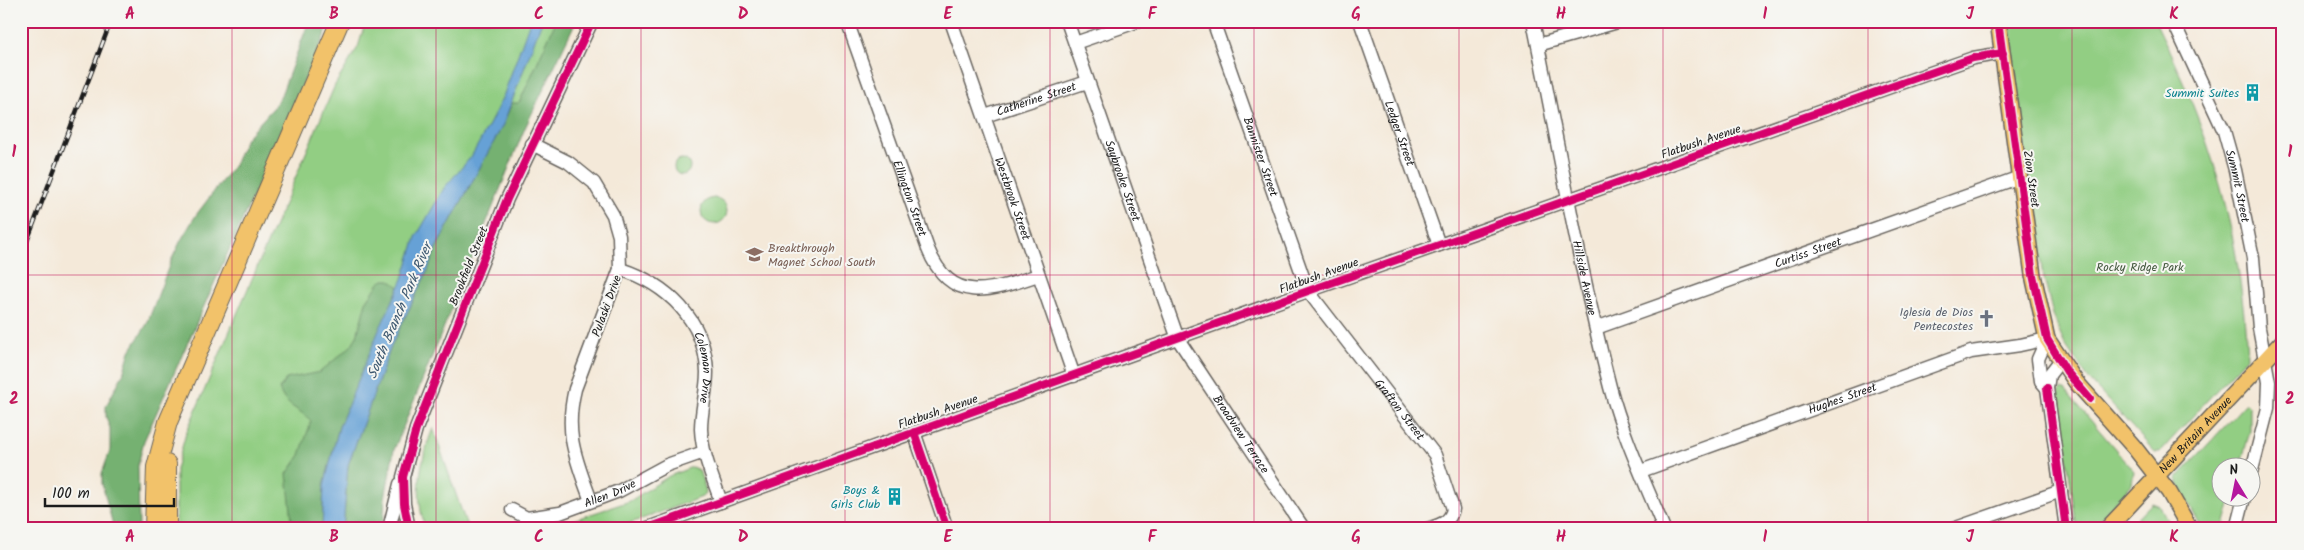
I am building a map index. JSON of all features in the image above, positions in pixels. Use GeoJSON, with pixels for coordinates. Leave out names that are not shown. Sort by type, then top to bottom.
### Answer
{"type":"FeatureCollection","features":[{"type":"Feature","properties":{"kind":"highway"},"geometry":{"type":"LineString","coordinates":[[154,529],[156,468],[168,422],[340,21]]}},
{"type":"Feature","properties":{"kind":"highway"},"geometry":{"type":"LineString","coordinates":[[167,529],[168,463],[177,424],[350,21]]}},
{"type":"Feature","properties":{"kind":"main road","name":"Zion Street"},"geometry":{"type":"LineString","coordinates":[[1998,21],[2033,275],[2046,339]]}},
{"type":"Feature","properties":{"kind":"main road"},"geometry":{"type":"LineString","coordinates":[[2046,339],[2060,361],[2085,393],[2134,447],[2157,476],[2169,492],[2190,529]]}},
{"type":"Feature","properties":{"kind":"main road","name":"New Britain Avenue"},"geometry":{"type":"LineString","coordinates":[[2107,529],[2283,341]]}},
{"type":"Feature","properties":{"kind":"street","name":"Brookfield Street"},"geometry":{"type":"LineString","coordinates":[[409,529],[404,504],[402,477],[424,406],[507,199],[592,21]]}},
{"type":"Feature","properties":{"kind":"street","name":"Ellington Street"},"geometry":{"type":"LineString","coordinates":[[847,21],[928,249],[938,270],[947,281],[968,289],[1006,286],[1038,275]]}},
{"type":"Feature","properties":{"kind":"street","name":"Westbrook Street"},"geometry":{"type":"LineString","coordinates":[[951,21],[1074,376]]}},
{"type":"Feature","properties":{"kind":"street","name":"Saybrooke Street"},"geometry":{"type":"LineString","coordinates":[[1067,21],[1178,339]]}},
{"type":"Feature","properties":{"kind":"street"},"geometry":{"type":"LineString","coordinates":[[1075,43],[1139,21]]}},
{"type":"Feature","properties":{"kind":"street","name":"Bannister Street"},"geometry":{"type":"LineString","coordinates":[[1213,21],[1308,291]]}},
{"type":"Feature","properties":{"kind":"street","name":"Ledger Street"},"geometry":{"type":"LineString","coordinates":[[1360,21],[1439,245]]}},
{"type":"Feature","properties":{"kind":"street","name":"Hillside Avenue"},"geometry":{"type":"LineString","coordinates":[[1533,21],[1596,328],[1616,407],[1664,529]]}},
{"type":"Feature","properties":{"kind":"street"},"geometry":{"type":"LineString","coordinates":[[1538,45],[1621,21]]}},
{"type":"Feature","properties":{"kind":"street","name":"Summit Street"},"geometry":{"type":"LineString","coordinates":[[2173,21],[2224,131],[2235,170],[2253,258],[2259,328],[2269,382],[2268,408],[2255,458]]}},
{"type":"Feature","properties":{"kind":"street","name":"Flatbush Avenue"},"geometry":{"type":"LineString","coordinates":[[645,529],[1439,245],[1973,58],[2003,53]]}},
{"type":"Feature","properties":{"kind":"street","name":"Catherine Street"},"geometry":{"type":"LineString","coordinates":[[985,116],[1087,82]]}},
{"type":"Feature","properties":{"kind":"street","name":"Pulaski Drive"},"geometry":{"type":"LineString","coordinates":[[532,144],[568,162],[594,183],[613,215],[619,236],[620,269],[575,388],[571,406],[570,436],[591,501]]}},
{"type":"Feature","properties":{"kind":"street","name":"Curtiss Street"},"geometry":{"type":"LineString","coordinates":[[1596,328],[2020,177]]}},
{"type":"Feature","properties":{"kind":"street","name":"Coleman Drive"},"geometry":{"type":"LineString","coordinates":[[620,269],[659,286],[678,302],[701,340],[707,373],[702,413],[704,452],[721,502]]}},
{"type":"Feature","properties":{"kind":"street","name":"Grafton Street"},"geometry":{"type":"LineString","coordinates":[[1308,291],[1435,455],[1453,509],[1447,521],[1427,529]]}},
{"type":"Feature","properties":{"kind":"street","name":"Broadview Terrace"},"geometry":{"type":"LineString","coordinates":[[1178,339],[1304,529]]}},
{"type":"Feature","properties":{"kind":"street","name":"Zion Street"},"geometry":{"type":"LineString","coordinates":[[2046,339],[2038,359],[2041,381],[2047,388],[2066,529]]}},
{"type":"Feature","properties":{"kind":"street","name":"Hughes Street"},"geometry":{"type":"LineString","coordinates":[[1641,471],[1971,352],[2046,339]]}},
{"type":"Feature","properties":{"kind":"street"},"geometry":{"type":"LineString","coordinates":[[2047,388],[2050,374],[2060,361]]}},
{"type":"Feature","properties":{"kind":"street"},"geometry":{"type":"LineString","coordinates":[[914,432],[948,529]]}},
{"type":"Feature","properties":{"kind":"street","name":"Allen Drive"},"geometry":{"type":"LineString","coordinates":[[512,510],[527,518],[560,513],[619,491],[667,465],[704,452]]}},
{"type":"Feature","properties":{"kind":"street"},"geometry":{"type":"LineString","coordinates":[[389,529],[392,508],[402,477]]}},
{"type":"Feature","properties":{"kind":"street"},"geometry":{"type":"LineString","coordinates":[[1953,529],[2060,491]]}},
{"type":"Feature","properties":{"kind":"street"},"geometry":{"type":"LineString","coordinates":[[2236,529],[2241,508]]}},
{"type":"Feature","properties":{"kind":"green space"},"geometry":{"type":"Polygon","coordinates":[[[309,21],[331,21],[144,441],[138,465],[139,529],[114,529],[102,484],[102,473],[110,451],[110,428],[106,417],[106,406],[123,374],[130,351],[147,324],[170,263],[181,240],[196,215],[234,165],[246,138],[274,107],[281,95],[309,21]]]}},
{"type":"Feature","properties":{"kind":"green space"},"geometry":{"type":"Polygon","coordinates":[[[366,21],[572,21],[519,128],[397,432],[373,529],[176,529],[176,469],[186,433],[335,85],[358,47],[366,21]]]}},
{"type":"Feature","properties":{"kind":"green space"},"geometry":{"type":"Polygon","coordinates":[[[556,21],[576,21],[525,128],[394,450],[385,498],[383,529],[343,529],[348,465],[392,344],[428,270],[436,248],[500,130],[512,103],[520,101],[556,21]]]}},
{"type":"Feature","properties":{"kind":"green space","name":"Rocky Ridge Park"},"geometry":{"type":"Polygon","coordinates":[[[2007,21],[2155,21],[2192,103],[2207,144],[2220,184],[2238,267],[2244,311],[2247,357],[2160,452],[2155,452],[2090,381],[2064,343],[2053,315],[2042,270],[2007,21]]]}},
{"type":"Feature","properties":{"kind":"green space"},"geometry":{"type":"Polygon","coordinates":[[[682,159],[688,161],[690,167],[688,173],[682,175],[676,173],[674,167],[676,161],[682,159]]]}},
{"type":"Feature","properties":{"kind":"green space"},"geometry":{"type":"Polygon","coordinates":[[[714,198],[723,202],[727,211],[723,220],[714,224],[705,220],[701,211],[705,202],[714,198]]]}},
{"type":"Feature","properties":{"kind":"green space"},"geometry":{"type":"Polygon","coordinates":[[[384,280],[390,280],[399,287],[339,427],[324,486],[322,529],[293,529],[287,474],[300,455],[311,421],[285,400],[279,389],[286,379],[320,372],[351,346],[357,336],[366,302],[379,283],[384,280]]]}},
{"type":"Feature","properties":{"kind":"green space"},"geometry":{"type":"Polygon","coordinates":[[[2061,389],[2065,390],[2134,471],[2132,484],[2091,529],[2077,529],[2058,393],[2061,389]]]}},
{"type":"Feature","properties":{"kind":"green space"},"geometry":{"type":"Polygon","coordinates":[[[2246,403],[2250,407],[2250,431],[2242,458],[2212,458],[2212,508],[2229,508],[2223,529],[2202,529],[2178,484],[2178,477],[2246,403]]]}},
{"type":"Feature","properties":{"kind":"green space"},"geometry":{"type":"Polygon","coordinates":[[[433,428],[468,529],[425,528],[420,502],[420,477],[433,428]]]}},
{"type":"Feature","properties":{"kind":"green space"},"geometry":{"type":"Polygon","coordinates":[[[692,467],[699,470],[706,491],[702,497],[614,529],[546,529],[630,501],[669,476],[692,467]]]}},
{"type":"Feature","properties":{"kind":"green space"},"geometry":{"type":"Polygon","coordinates":[[[2152,503],[2160,506],[2172,529],[2127,529],[2152,503]]]}},
{"type":"Feature","properties":{"kind":"water","name":"South Branch Park River"},"geometry":{"type":"Polygon","coordinates":[[[530,21],[542,21],[503,125],[436,248],[428,270],[392,344],[348,465],[343,529],[322,529],[324,486],[339,427],[379,330],[403,279],[416,237],[444,188],[471,157],[490,123],[504,94],[530,21]]]}},
{"type":"Feature","properties":{"kind":"railway"},"geometry":{"type":"LineString","coordinates":[[21,257],[111,21]]}},
{"type":"Feature","properties":{"kind":"cycle path"},"geometry":{"type":"LineString","coordinates":[[409,529],[404,504],[403,477],[416,429],[507,199],[592,21]]}},
{"type":"Feature","properties":{"kind":"cycle path"},"geometry":{"type":"LineString","coordinates":[[1998,21],[2033,275],[2047,339],[2067,372],[2090,399]]}},
{"type":"Feature","properties":{"kind":"cycle path"},"geometry":{"type":"LineString","coordinates":[[645,529],[1308,291],[1973,58],[2003,53]]}},
{"type":"Feature","properties":{"kind":"cycle path"},"geometry":{"type":"LineString","coordinates":[[2047,388],[2066,529]]}},
{"type":"Feature","properties":{"kind":"cycle path"},"geometry":{"type":"LineString","coordinates":[[914,432],[947,529]]}},
{"type":"Feature","properties":{"kind":"place","name":"Summit Suites"},"geometry":{"type":"Point","coordinates":[2253,93]}},
{"type":"Feature","properties":{"kind":"place","name":"Breakthrough Magnet School South"},"geometry":{"type":"Point","coordinates":[754,255]}},
{"type":"Feature","properties":{"kind":"place","name":"Iglesia de Dios Pentecostes"},"geometry":{"type":"Point","coordinates":[1987,319]}},
{"type":"Feature","properties":{"kind":"place","name":"Boys & Girls Club"},"geometry":{"type":"Point","coordinates":[894,497]}}]}
